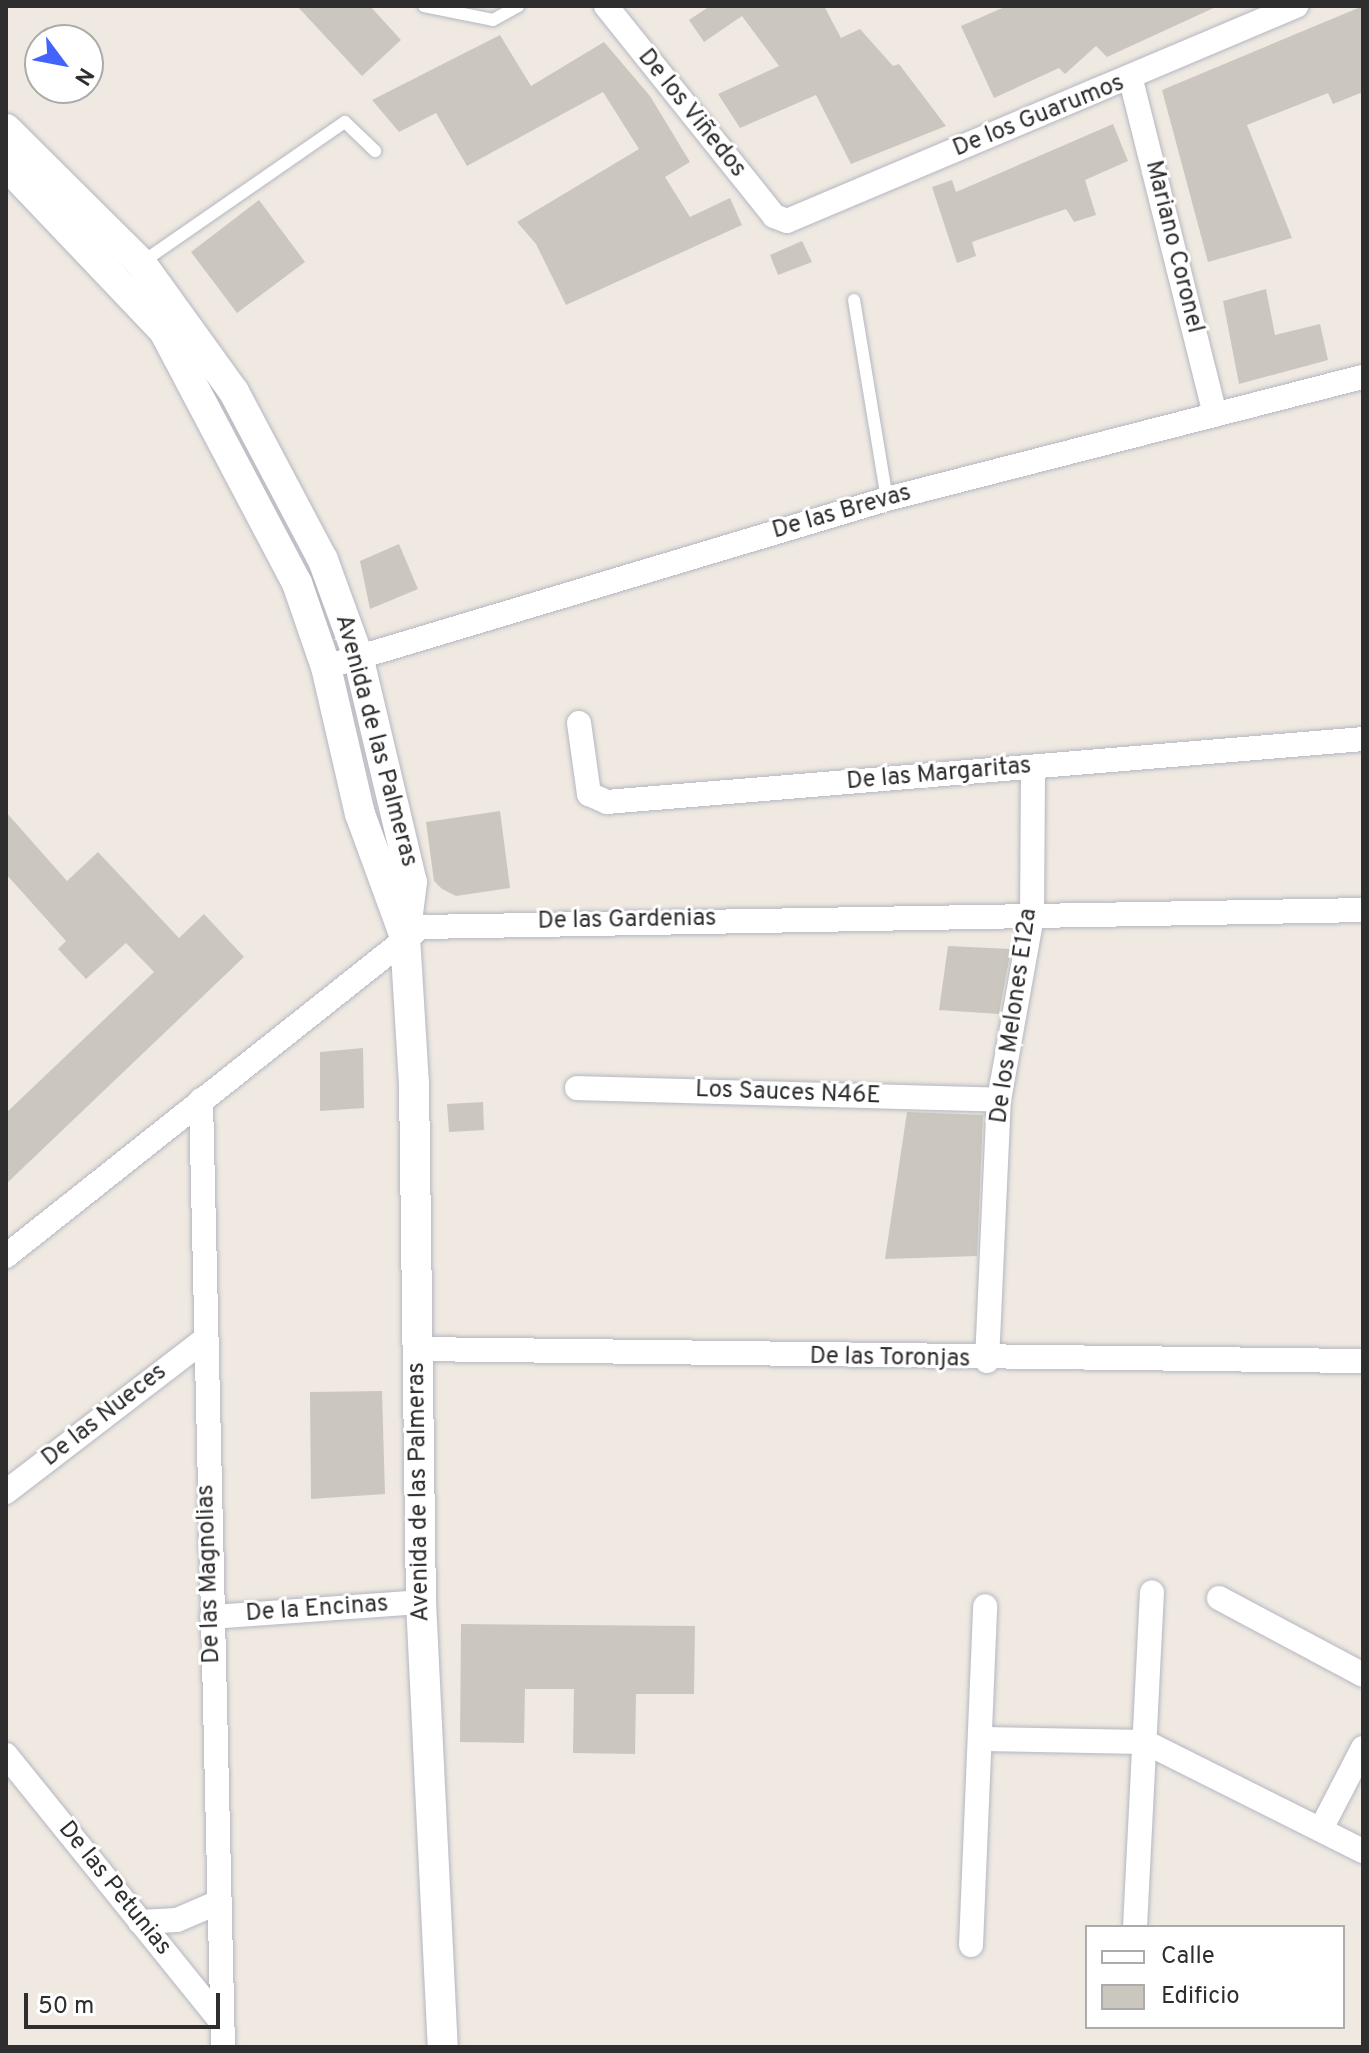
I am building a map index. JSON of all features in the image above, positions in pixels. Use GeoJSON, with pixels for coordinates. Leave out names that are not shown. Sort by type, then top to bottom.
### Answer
{"type":"FeatureCollection","features":[{"type":"Feature","properties":{"kind":"street","name":"De los Viñedos"},"geometry":{"type":"LineString","coordinates":[[606,6],[778,220]]}},
{"type":"Feature","properties":{"kind":"street","name":"De los Guarumos"},"geometry":{"type":"LineString","coordinates":[[778,220],[1131,80],[1296,6]]}},
{"type":"Feature","properties":{"kind":"street","name":"Mariano Coronel"},"geometry":{"type":"LineString","coordinates":[[1131,80],[1215,415]]}},
{"type":"Feature","properties":{"kind":"street","name":"Avenida de las Palmeras"},"geometry":{"type":"LineString","coordinates":[[6,129],[12,163],[164,331],[297,583],[326,667],[360,814],[405,937]]}},
{"type":"Feature","properties":{"kind":"street","name":"Avenida de las Palmeras"},"geometry":{"type":"LineString","coordinates":[[12,163],[141,263],[234,392],[323,560],[358,656],[412,882],[405,937],[421,1602],[443,2047]]}},
{"type":"Feature","properties":{"kind":"street","name":"De las Brevas"},"geometry":{"type":"LineString","coordinates":[[326,667],[887,499],[1363,377]]}},
{"type":"Feature","properties":{"kind":"street","name":"De las Margaritas"},"geometry":{"type":"LineString","coordinates":[[579,723],[597,801],[1363,739]]}},
{"type":"Feature","properties":{"kind":"street","name":"De los Melones E12a"},"geometry":{"type":"LineString","coordinates":[[987,1361],[999,1100],[1032,916],[1033,768]]}},
{"type":"Feature","properties":{"kind":"street","name":"De las Gardenias"},"geometry":{"type":"LineString","coordinates":[[6,1256],[421,927],[499,923],[1363,910]]}},
{"type":"Feature","properties":{"kind":"street","name":"Los Sauces N46E"},"geometry":{"type":"LineString","coordinates":[[577,1088],[999,1100]]}},
{"type":"Feature","properties":{"kind":"street","name":"De las Magnolias"},"geometry":{"type":"LineString","coordinates":[[201,1100],[222,2035]]}},
{"type":"Feature","properties":{"kind":"street","name":"De las Nueces"},"geometry":{"type":"LineString","coordinates":[[6,1492],[204,1340]]}},
{"type":"Feature","properties":{"kind":"street","name":"De las Toronjas"},"geometry":{"type":"LineString","coordinates":[[416,1349],[987,1361],[1363,1361]]}},
{"type":"Feature","properties":{"kind":"street"},"geometry":{"type":"LineString","coordinates":[[1135,1925],[1152,1592]]}},
{"type":"Feature","properties":{"kind":"street"},"geometry":{"type":"LineString","coordinates":[[1219,1598],[1363,1675]]}},
{"type":"Feature","properties":{"kind":"street","name":"De la Encinas"},"geometry":{"type":"LineString","coordinates":[[212,1617],[421,1602]]}},
{"type":"Feature","properties":{"kind":"street"},"geometry":{"type":"LineString","coordinates":[[971,1945],[983,1739],[985,1606]]}},
{"type":"Feature","properties":{"kind":"street"},"geometry":{"type":"LineString","coordinates":[[983,1739],[1145,1742],[1322,1827],[1363,1851]]}},
{"type":"Feature","properties":{"kind":"street"},"geometry":{"type":"LineString","coordinates":[[1322,1827],[1363,1748]]}},
{"type":"Feature","properties":{"kind":"street","name":"De las Petunias"},"geometry":{"type":"LineString","coordinates":[[6,1755],[140,1922],[222,2035]]}},
{"type":"Feature","properties":{"kind":"street"},"geometry":{"type":"LineString","coordinates":[[140,1922],[177,1920],[219,1902]]}},
{"type":"Feature","properties":{"kind":"lane"},"geometry":{"type":"LineString","coordinates":[[424,6],[479,20],[518,6]]}},
{"type":"Feature","properties":{"kind":"lane"},"geometry":{"type":"LineString","coordinates":[[141,263],[345,122],[375,151]]}},
{"type":"Feature","properties":{"kind":"lane"},"geometry":{"type":"LineString","coordinates":[[854,300],[887,499]]}},
{"type":"Feature","properties":{"kind":"building"},"geometry":{"type":"Polygon","coordinates":[[[297,6],[370,6],[401,40],[362,76],[297,6]]]}},
{"type":"Feature","properties":{"kind":"building"},"geometry":{"type":"Polygon","coordinates":[[[710,6],[824,6],[841,38],[860,29],[893,66],[899,64],[946,126],[851,164],[816,95],[740,128],[718,94],[779,66],[742,16],[704,42],[689,20],[710,6]]]}},
{"type":"Feature","properties":{"kind":"building"},"geometry":{"type":"Polygon","coordinates":[[[1007,6],[1218,6],[1107,57],[1096,46],[1065,74],[1059,68],[994,98],[961,26],[1007,6]]]}},
{"type":"Feature","properties":{"kind":"building"},"geometry":{"type":"Polygon","coordinates":[[[1363,6],[1363,92],[1333,104],[1328,93],[1247,125],[1292,238],[1208,262],[1162,90],[1363,6]]]}},
{"type":"Feature","properties":{"kind":"building"},"geometry":{"type":"Polygon","coordinates":[[[500,35],[531,86],[604,42],[650,96],[690,162],[665,177],[690,217],[730,198],[742,225],[566,305],[536,244],[517,222],[639,149],[603,92],[467,166],[436,113],[399,132],[372,100],[500,35]]]}},
{"type":"Feature","properties":{"kind":"building"},"geometry":{"type":"Polygon","coordinates":[[[1113,124],[1128,161],[1085,180],[1096,215],[1074,222],[1066,209],[972,242],[976,256],[957,263],[932,187],[952,180],[956,192],[1113,124]]]}},
{"type":"Feature","properties":{"kind":"building"},"geometry":{"type":"Polygon","coordinates":[[[259,200],[305,262],[237,313],[191,252],[259,200]]]}},
{"type":"Feature","properties":{"kind":"building"},"geometry":{"type":"Polygon","coordinates":[[[802,241],[812,262],[778,275],[770,255],[802,241]]]}},
{"type":"Feature","properties":{"kind":"building"},"geometry":{"type":"Polygon","coordinates":[[[1266,289],[1275,335],[1320,324],[1328,360],[1239,384],[1223,301],[1266,289]]]}},
{"type":"Feature","properties":{"kind":"building"},"geometry":{"type":"Polygon","coordinates":[[[399,544],[418,589],[370,609],[360,561],[399,544]]]}},
{"type":"Feature","properties":{"kind":"building"},"geometry":{"type":"Polygon","coordinates":[[[500,811],[510,888],[456,896],[442,889],[434,881],[426,822],[500,811]]]}},
{"type":"Feature","properties":{"kind":"building"},"geometry":{"type":"Polygon","coordinates":[[[6,812],[67,881],[98,852],[179,938],[204,914],[244,957],[6,1184],[6,1113],[154,972],[126,943],[86,979],[58,949],[66,941],[6,874],[6,812]]]}},
{"type":"Feature","properties":{"kind":"building"},"geometry":{"type":"Polygon","coordinates":[[[948,946],[1011,949],[999,1014],[939,1010],[948,946]]]}},
{"type":"Feature","properties":{"kind":"building"},"geometry":{"type":"Polygon","coordinates":[[[363,1048],[364,1108],[320,1111],[320,1052],[363,1048]]]}},
{"type":"Feature","properties":{"kind":"building"},"geometry":{"type":"Polygon","coordinates":[[[483,1102],[484,1130],[449,1132],[447,1104],[483,1102]]]}},
{"type":"Feature","properties":{"kind":"building"},"geometry":{"type":"Polygon","coordinates":[[[907,1112],[983,1115],[977,1256],[885,1259],[907,1112]]]}},
{"type":"Feature","properties":{"kind":"building"},"geometry":{"type":"Polygon","coordinates":[[[382,1391],[385,1494],[311,1499],[310,1392],[382,1391]]]}},
{"type":"Feature","properties":{"kind":"building"},"geometry":{"type":"Polygon","coordinates":[[[461,1624],[695,1626],[694,1694],[636,1694],[635,1754],[573,1753],[574,1689],[525,1689],[524,1743],[460,1742],[461,1624]]]}}]}
